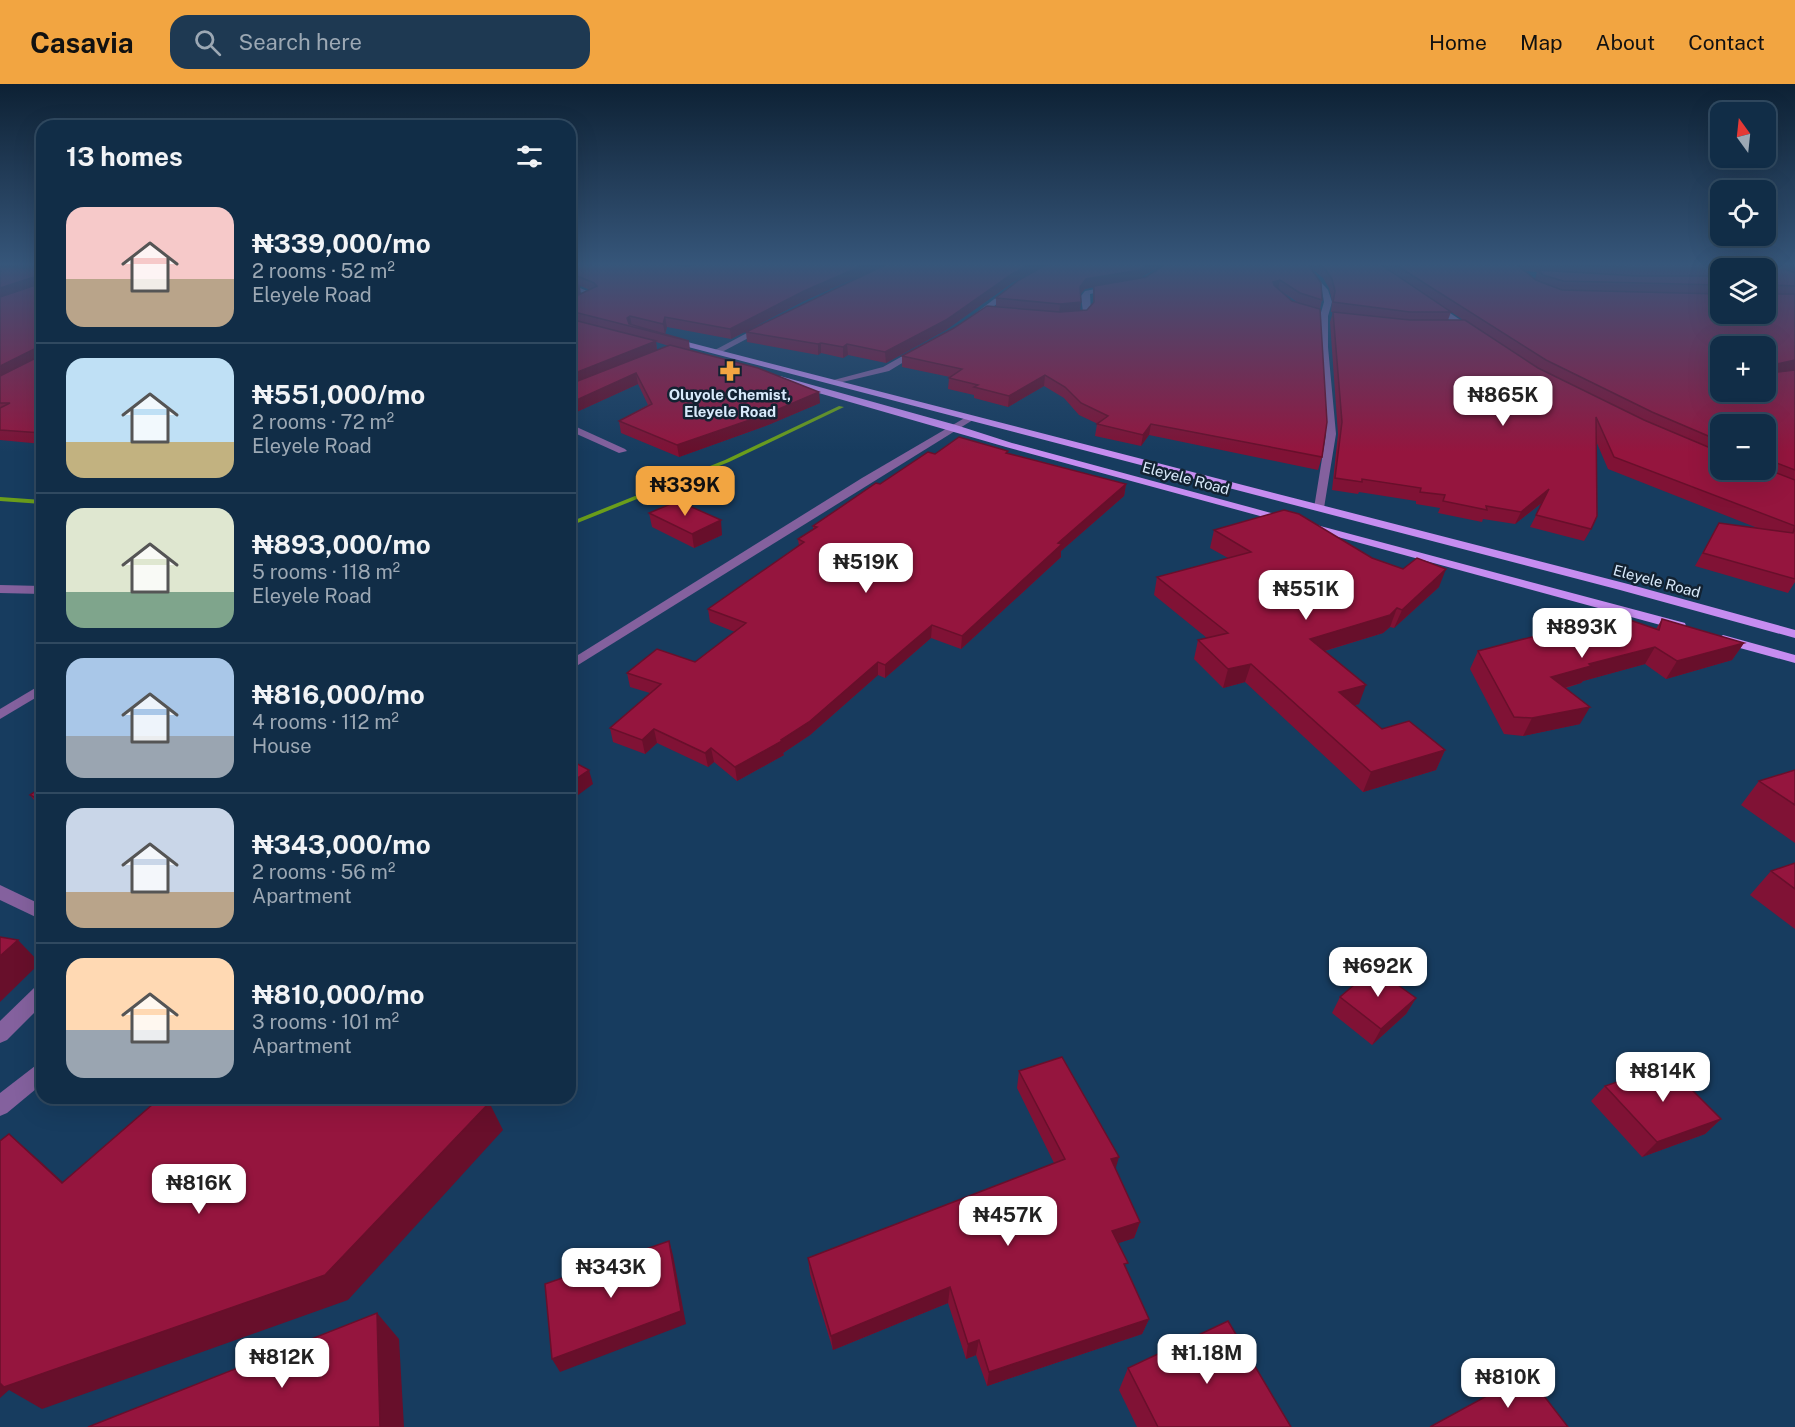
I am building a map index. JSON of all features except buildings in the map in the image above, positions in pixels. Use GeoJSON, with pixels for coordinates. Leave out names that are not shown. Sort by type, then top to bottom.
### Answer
{"type":"FeatureCollection","features":[{"type":"Feature","properties":{"kind":"main road","name":"Eleyele Road"},"geometry":{"type":"LineString","coordinates":[[665,338],[1613,584],[1795,634]]}},
{"type":"Feature","properties":{"kind":"main road","name":"Eleyele Road"},"geometry":{"type":"LineString","coordinates":[[766,375],[1009,445],[1795,659]]}},
{"type":"Feature","properties":{"kind":"street"},"geometry":{"type":"LineString","coordinates":[[717,351],[766,327]]}},
{"type":"Feature","properties":{"kind":"street"},"geometry":{"type":"LineString","coordinates":[[1318,508],[1331,434],[1324,327]]}},
{"type":"Feature","properties":{"kind":"street"},"geometry":{"type":"LineString","coordinates":[[1450,327],[1455,327]]}},
{"type":"Feature","properties":{"kind":"street"},"geometry":{"type":"LineString","coordinates":[[1467,327],[1484,338]]}},
{"type":"Feature","properties":{"kind":"street"},"geometry":{"type":"LineString","coordinates":[[834,381],[886,369],[923,349]]}},
{"type":"Feature","properties":{"kind":"street"},"geometry":{"type":"LineString","coordinates":[[576,662],[953,427],[971,418]]}},
{"type":"Feature","properties":{"kind":"street"},"geometry":{"type":"LineString","coordinates":[[576,430],[622,451]]}},
{"type":"Feature","properties":{"kind":"street"},"geometry":{"type":"LineString","coordinates":[[0,589],[36,590]]}},
{"type":"Feature","properties":{"kind":"street"},"geometry":{"type":"LineString","coordinates":[[0,715],[36,691]]}},
{"type":"Feature","properties":{"kind":"street"},"geometry":{"type":"LineString","coordinates":[[0,892],[36,910]]}},
{"type":"Feature","properties":{"kind":"street"},"geometry":{"type":"LineString","coordinates":[[0,1034],[36,999]]}},
{"type":"Feature","properties":{"kind":"street"},"geometry":{"type":"LineString","coordinates":[[0,1106],[36,1077]]}},
{"type":"Feature","properties":{"kind":"waterway"},"geometry":{"type":"LineString","coordinates":[[576,522],[727,461],[841,407]]}},
{"type":"Feature","properties":{"kind":"waterway"},"geometry":{"type":"LineString","coordinates":[[0,499],[36,502]]}},
{"type":"Feature","properties":{"kind":"place","name":"Oluyole Chemist, Eleyele Road"},"geometry":{"type":"Point","coordinates":[730,371]}}]}
